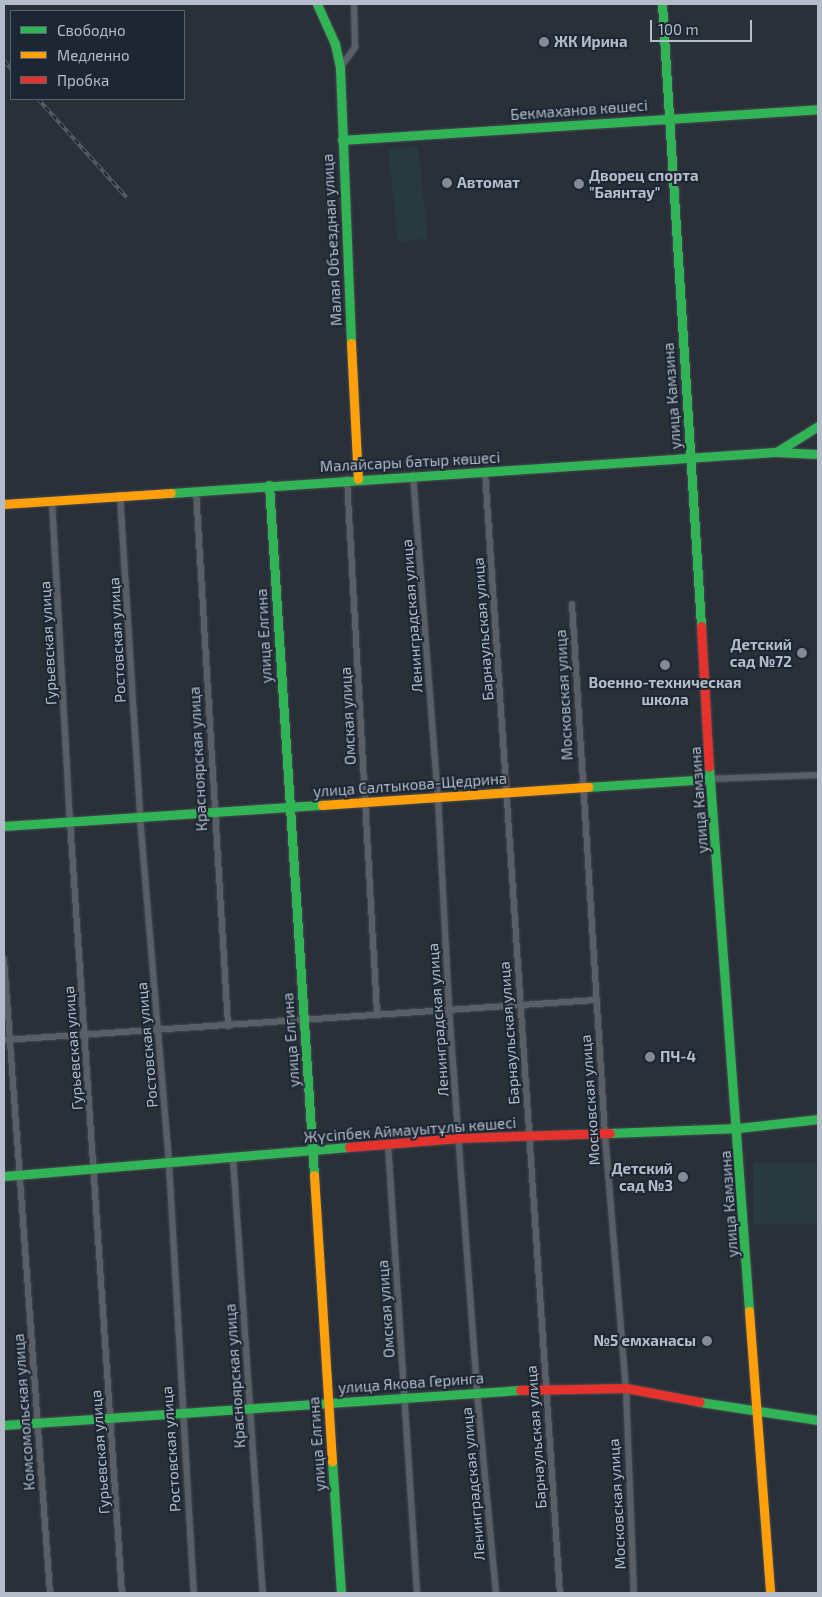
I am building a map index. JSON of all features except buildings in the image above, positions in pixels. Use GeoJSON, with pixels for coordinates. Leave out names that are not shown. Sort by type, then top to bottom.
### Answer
{"type":"FeatureCollection","features":[{"type":"Feature","properties":{"kind":"street","name":"Малая Объездная улица"},"geometry":{"type":"LineString","coordinates":[[318,4],[335,44],[340,68],[358,479]]}},
{"type":"Feature","properties":{"kind":"street"},"geometry":{"type":"LineString","coordinates":[[340,68],[355,47],[354,4]]}},
{"type":"Feature","properties":{"kind":"street","name":"улица Камзина"},"geometry":{"type":"LineString","coordinates":[[662,4],[710,779],[738,1128],[755,1413],[770,1593]]}},
{"type":"Feature","properties":{"kind":"street","name":"Бекмаханов көшесі"},"geometry":{"type":"LineString","coordinates":[[342,140],[818,109]]}},
{"type":"Feature","properties":{"kind":"street"},"geometry":{"type":"LineString","coordinates":[[775,452],[793,444],[818,426]]}},
{"type":"Feature","properties":{"kind":"street","name":"Малайсары батыр көшесі"},"geometry":{"type":"LineString","coordinates":[[4,504],[120,494],[775,452],[818,454]]}},
{"type":"Feature","properties":{"kind":"street","name":"Барнаульская улица"},"geometry":{"type":"LineString","coordinates":[[485,471],[560,1593]]}},
{"type":"Feature","properties":{"kind":"street","name":"Ленинградская улица"},"geometry":{"type":"LineString","coordinates":[[413,475],[438,797],[449,1009],[477,1392],[496,1593]]}},
{"type":"Feature","properties":{"kind":"street","name":"Омская улица"},"geometry":{"type":"LineString","coordinates":[[347,479],[377,1013]]}},
{"type":"Feature","properties":{"kind":"street","name":"улица Елгина"},"geometry":{"type":"LineString","coordinates":[[269,485],[288,807],[304,1020],[341,1593]]}},
{"type":"Feature","properties":{"kind":"street","name":"Красноярская улица"},"geometry":{"type":"LineString","coordinates":[[196,490],[228,1026]]}},
{"type":"Feature","properties":{"kind":"street","name":"Ростовская улица"},"geometry":{"type":"LineString","coordinates":[[120,494],[140,817],[169,1164],[181,1410],[194,1593]]}},
{"type":"Feature","properties":{"kind":"street","name":"Гурьевская улица"},"geometry":{"type":"LineString","coordinates":[[52,501],[70,821],[122,1593]]}},
{"type":"Feature","properties":{"kind":"street","name":"Московская улица"},"geometry":{"type":"LineString","coordinates":[[572,604],[581,787],[604,1134],[626,1388],[634,1593]]}},
{"type":"Feature","properties":{"kind":"street","name":"улица Салтыкова-Щедрина"},"geometry":{"type":"LineString","coordinates":[[4,826],[581,787],[818,775]]}},
{"type":"Feature","properties":{"kind":"street","name":"Комсомольская улица"},"geometry":{"type":"LineString","coordinates":[[4,959],[7,1039],[50,1593]]}},
{"type":"Feature","properties":{"kind":"street"},"geometry":{"type":"LineString","coordinates":[[7,1039],[159,1032],[377,1013],[596,1000]]}},
{"type":"Feature","properties":{"kind":"street","name":"Жүсіпбек Аймауытұлы көшесі"},"geometry":{"type":"LineString","coordinates":[[4,1176],[169,1164],[459,1138],[738,1128],[818,1119]]}},
{"type":"Feature","properties":{"kind":"street","name":"Омская улица"},"geometry":{"type":"LineString","coordinates":[[388,1144],[418,1593]]}},
{"type":"Feature","properties":{"kind":"street","name":"Красноярская улица"},"geometry":{"type":"LineString","coordinates":[[233,1158],[263,1593]]}},
{"type":"Feature","properties":{"kind":"street","name":"улица Якова Геринга"},"geometry":{"type":"LineString","coordinates":[[4,1425],[181,1410],[250,1408],[545,1388],[626,1388],[755,1413],[818,1420]]}},
{"type":"Feature","properties":{"kind":"green space"},"geometry":{"type":"Polygon","coordinates":[[[418,146],[428,238],[398,242],[388,149],[418,146]]]}},
{"type":"Feature","properties":{"kind":"green space"},"geometry":{"type":"Polygon","coordinates":[[[753,1163],[818,1163],[818,1224],[753,1224],[753,1163]]]}},
{"type":"Feature","properties":{"kind":"railway"},"geometry":{"type":"LineString","coordinates":[[4,61],[10,68]]}},
{"type":"Feature","properties":{"kind":"railway"},"geometry":{"type":"LineString","coordinates":[[39,100],[127,198]]}},
{"type":"Feature","properties":{"kind":"traffic: fast"},"geometry":{"type":"LineString","coordinates":[[317,4],[335,44],[340,68],[351,343]]}},
{"type":"Feature","properties":{"kind":"traffic: fast"},"geometry":{"type":"LineString","coordinates":[[662,4],[701,626]]}},
{"type":"Feature","properties":{"kind":"traffic: fast"},"geometry":{"type":"LineString","coordinates":[[342,140],[818,109]]}},
{"type":"Feature","properties":{"kind":"traffic: fast"},"geometry":{"type":"LineString","coordinates":[[778,451],[818,426]]}},
{"type":"Feature","properties":{"kind":"traffic: fast"},"geometry":{"type":"LineString","coordinates":[[171,493],[775,452],[818,454]]}},
{"type":"Feature","properties":{"kind":"traffic: fast"},"geometry":{"type":"LineString","coordinates":[[269,485],[314,1175]]}},
{"type":"Feature","properties":{"kind":"traffic: fast"},"geometry":{"type":"LineString","coordinates":[[709,767],[749,1311]]}},
{"type":"Feature","properties":{"kind":"traffic: fast"},"geometry":{"type":"LineString","coordinates":[[588,787],[710,779]]}},
{"type":"Feature","properties":{"kind":"traffic: fast"},"geometry":{"type":"LineString","coordinates":[[4,826],[322,805]]}},
{"type":"Feature","properties":{"kind":"traffic: fast"},"geometry":{"type":"LineString","coordinates":[[610,1133],[738,1128],[818,1119]]}},
{"type":"Feature","properties":{"kind":"traffic: fast"},"geometry":{"type":"LineString","coordinates":[[4,1176],[349,1147]]}},
{"type":"Feature","properties":{"kind":"traffic: fast"},"geometry":{"type":"LineString","coordinates":[[4,1425],[520,1390]]}},
{"type":"Feature","properties":{"kind":"traffic: fast"},"geometry":{"type":"LineString","coordinates":[[700,1402],[818,1420]]}},
{"type":"Feature","properties":{"kind":"traffic: fast"},"geometry":{"type":"LineString","coordinates":[[332,1461],[341,1593]]}},
{"type":"Feature","properties":{"kind":"traffic: slow"},"geometry":{"type":"LineString","coordinates":[[351,343],[358,479]]}},
{"type":"Feature","properties":{"kind":"traffic: slow"},"geometry":{"type":"LineString","coordinates":[[4,504],[171,493]]}},
{"type":"Feature","properties":{"kind":"traffic: slow"},"geometry":{"type":"LineString","coordinates":[[322,805],[588,787]]}},
{"type":"Feature","properties":{"kind":"traffic: slow"},"geometry":{"type":"LineString","coordinates":[[314,1175],[332,1461]]}},
{"type":"Feature","properties":{"kind":"traffic: slow"},"geometry":{"type":"LineString","coordinates":[[749,1311],[770,1593]]}},
{"type":"Feature","properties":{"kind":"traffic: jam"},"geometry":{"type":"LineString","coordinates":[[701,626],[709,767]]}},
{"type":"Feature","properties":{"kind":"traffic: jam"},"geometry":{"type":"LineString","coordinates":[[349,1147],[459,1138],[610,1133]]}},
{"type":"Feature","properties":{"kind":"traffic: jam"},"geometry":{"type":"LineString","coordinates":[[520,1390],[626,1388],[700,1402]]}},
{"type":"Feature","properties":{"kind":"place","name":"ЖК Ирина"},"geometry":{"type":"Point","coordinates":[544,42]}},
{"type":"Feature","properties":{"kind":"place","name":"Автомат"},"geometry":{"type":"Point","coordinates":[447,183]}},
{"type":"Feature","properties":{"kind":"place","name":"Дворец спорта \"Баянтау\""},"geometry":{"type":"Point","coordinates":[579,184]}},
{"type":"Feature","properties":{"kind":"place","name":"Детский сад №72"},"geometry":{"type":"Point","coordinates":[802,653]}},
{"type":"Feature","properties":{"kind":"place","name":"Военно-техническая школа"},"geometry":{"type":"Point","coordinates":[665,665]}},
{"type":"Feature","properties":{"kind":"place","name":"ПЧ-4"},"geometry":{"type":"Point","coordinates":[650,1057]}},
{"type":"Feature","properties":{"kind":"place","name":"Детский сад №3"},"geometry":{"type":"Point","coordinates":[683,1177]}},
{"type":"Feature","properties":{"kind":"place","name":"№5 емханасы"},"geometry":{"type":"Point","coordinates":[707,1341]}}]}
